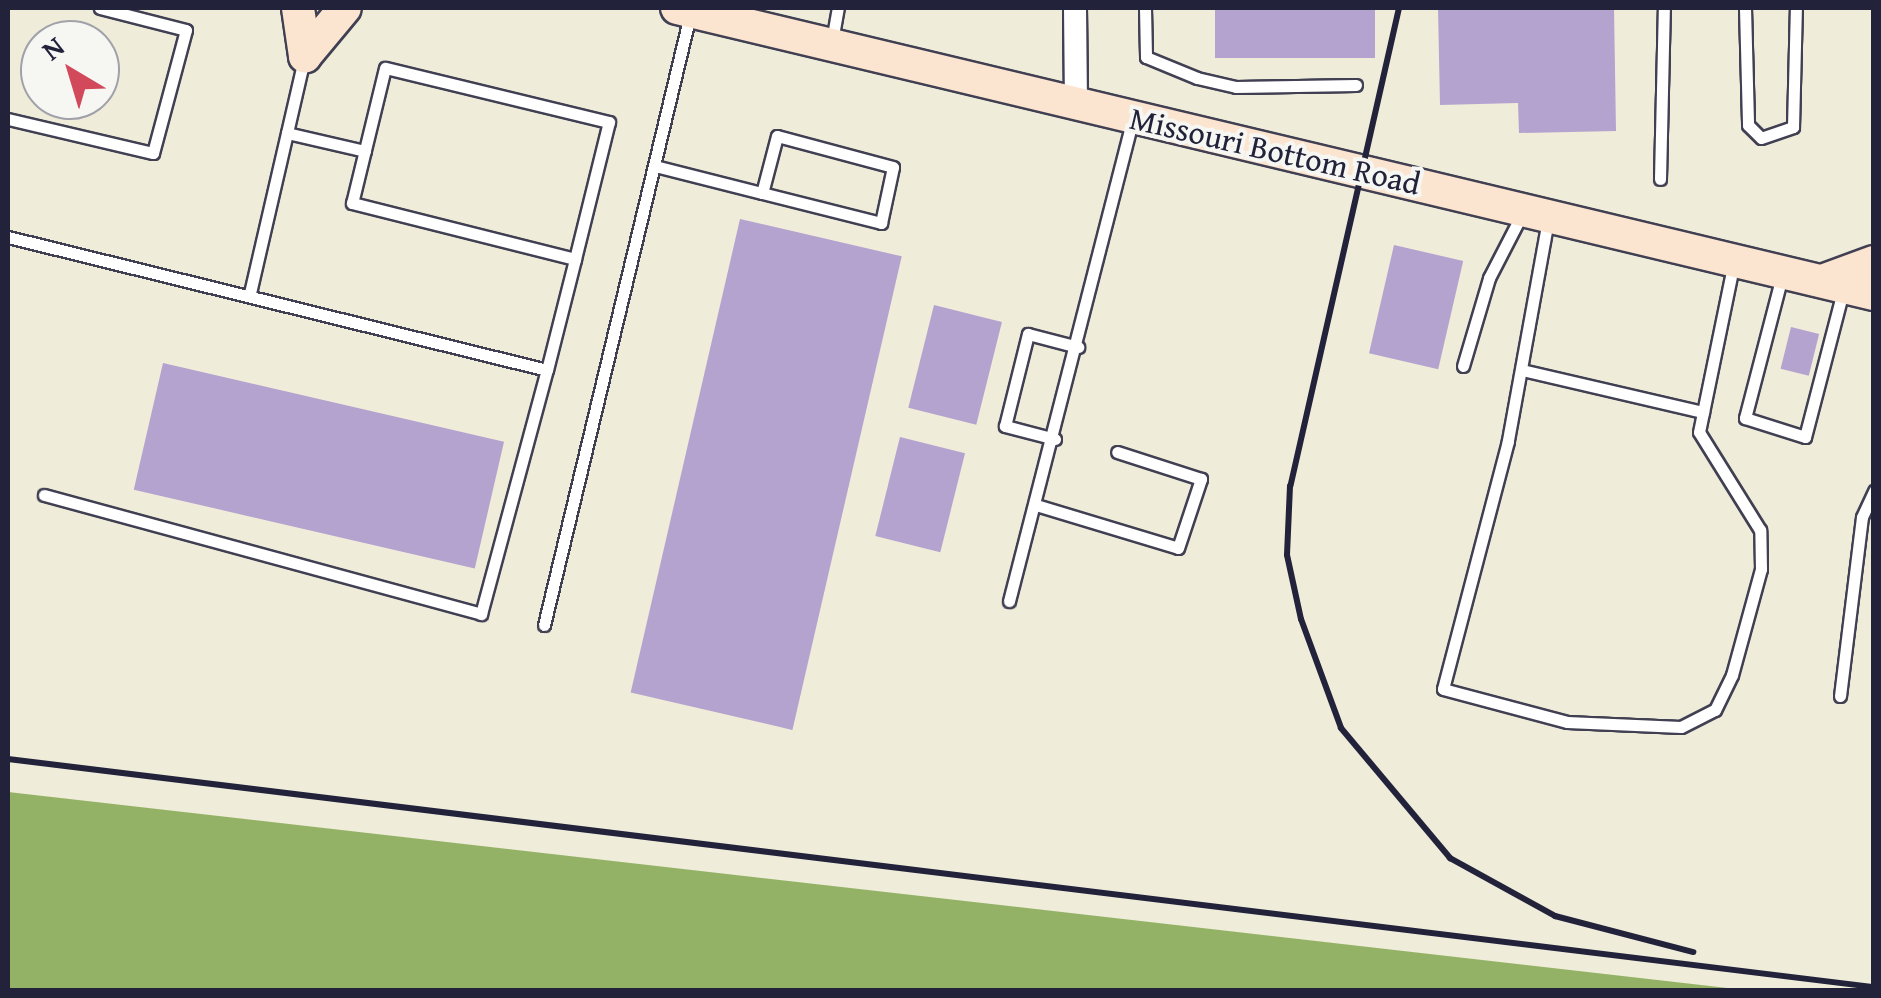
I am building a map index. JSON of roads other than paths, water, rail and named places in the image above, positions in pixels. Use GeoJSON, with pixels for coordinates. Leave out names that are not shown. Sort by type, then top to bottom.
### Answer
{"type":"FeatureCollection","features":[{"type":"Feature","properties":{"kind":"street"},"geometry":{"type":"LineString","coordinates":[[298,8],[305,56]]}},
{"type":"Feature","properties":{"kind":"street"},"geometry":{"type":"LineString","coordinates":[[305,56],[345,8]]}},
{"type":"Feature","properties":{"kind":"street"},"geometry":{"type":"LineString","coordinates":[[1075,8],[1076,105]]}},
{"type":"Feature","properties":{"kind":"street","name":"Missouri Bottom Road"},"geometry":{"type":"LineString","coordinates":[[684,9],[1846,288]]}},
{"type":"Feature","properties":{"kind":"street"},"geometry":{"type":"LineString","coordinates":[[1846,288],[1874,262]]}},
{"type":"Feature","properties":{"kind":"lane"},"geometry":{"type":"LineString","coordinates":[[8,118],[153,153],[186,30],[100,8]]}},
{"type":"Feature","properties":{"kind":"lane"},"geometry":{"type":"LineString","coordinates":[[250,293],[316,8]]}},
{"type":"Feature","properties":{"kind":"lane"},"geometry":{"type":"LineString","coordinates":[[832,45],[838,8]]}},
{"type":"Feature","properties":{"kind":"lane"},"geometry":{"type":"LineString","coordinates":[[1145,8],[1146,58],[1197,78],[1236,87],[1356,85]]}},
{"type":"Feature","properties":{"kind":"lane"},"geometry":{"type":"LineString","coordinates":[[1660,180],[1664,8]]}},
{"type":"Feature","properties":{"kind":"lane"},"geometry":{"type":"LineString","coordinates":[[1744,8],[1748,125],[1761,138],[1793,126],[1796,8]]}},
{"type":"Feature","properties":{"kind":"lane"},"geometry":{"type":"LineString","coordinates":[[544,625],[655,166],[684,9]]}},
{"type":"Feature","properties":{"kind":"lane"},"geometry":{"type":"LineString","coordinates":[[44,495],[481,614],[547,370],[575,259],[609,122],[385,68],[352,202],[575,259]]}},
{"type":"Feature","properties":{"kind":"lane"},"geometry":{"type":"LineString","coordinates":[[1010,600],[1055,439],[1133,118]]}},
{"type":"Feature","properties":{"kind":"lane"},"geometry":{"type":"LineString","coordinates":[[287,134],[365,150]]}},
{"type":"Feature","properties":{"kind":"lane"},"geometry":{"type":"LineString","coordinates":[[655,166],[762,193],[881,222],[893,167],[777,136],[762,193]]}},
{"type":"Feature","properties":{"kind":"lane"},"geometry":{"type":"LineString","coordinates":[[1463,366],[1489,278],[1536,213]]}},
{"type":"Feature","properties":{"kind":"lane"},"geometry":{"type":"LineString","coordinates":[[1536,213],[1522,370],[1443,689],[1567,722],[1681,726],[1715,710],[1732,675],[1761,569],[1760,530],[1705,450],[1703,412],[1734,260]]}},
{"type":"Feature","properties":{"kind":"lane"},"geometry":{"type":"LineString","coordinates":[[8,237],[250,293],[547,370]]}},
{"type":"Feature","properties":{"kind":"lane"},"geometry":{"type":"LineString","coordinates":[[1782,272],[1744,418],[1805,437],[1846,288]]}},
{"type":"Feature","properties":{"kind":"lane"},"geometry":{"type":"LineString","coordinates":[[1055,439],[1004,426],[1028,334],[1078,347]]}},
{"type":"Feature","properties":{"kind":"lane"},"geometry":{"type":"LineString","coordinates":[[1522,370],[1703,412]]}},
{"type":"Feature","properties":{"kind":"lane"},"geometry":{"type":"LineString","coordinates":[[1036,505],[1178,548],[1200,478],[1117,452]]}},
{"type":"Feature","properties":{"kind":"lane"},"geometry":{"type":"LineString","coordinates":[[1840,696],[1862,518],[1874,492]]}},
{"type":"Feature","properties":{"kind":"railway"},"geometry":{"type":"LineString","coordinates":[[1399,8],[1290,486],[1287,555],[1301,619],[1341,728],[1450,858],[1555,916],[1693,952]]}},
{"type":"Feature","properties":{"kind":"railway"},"geometry":{"type":"LineString","coordinates":[[8,759],[1874,987]]}}]}
